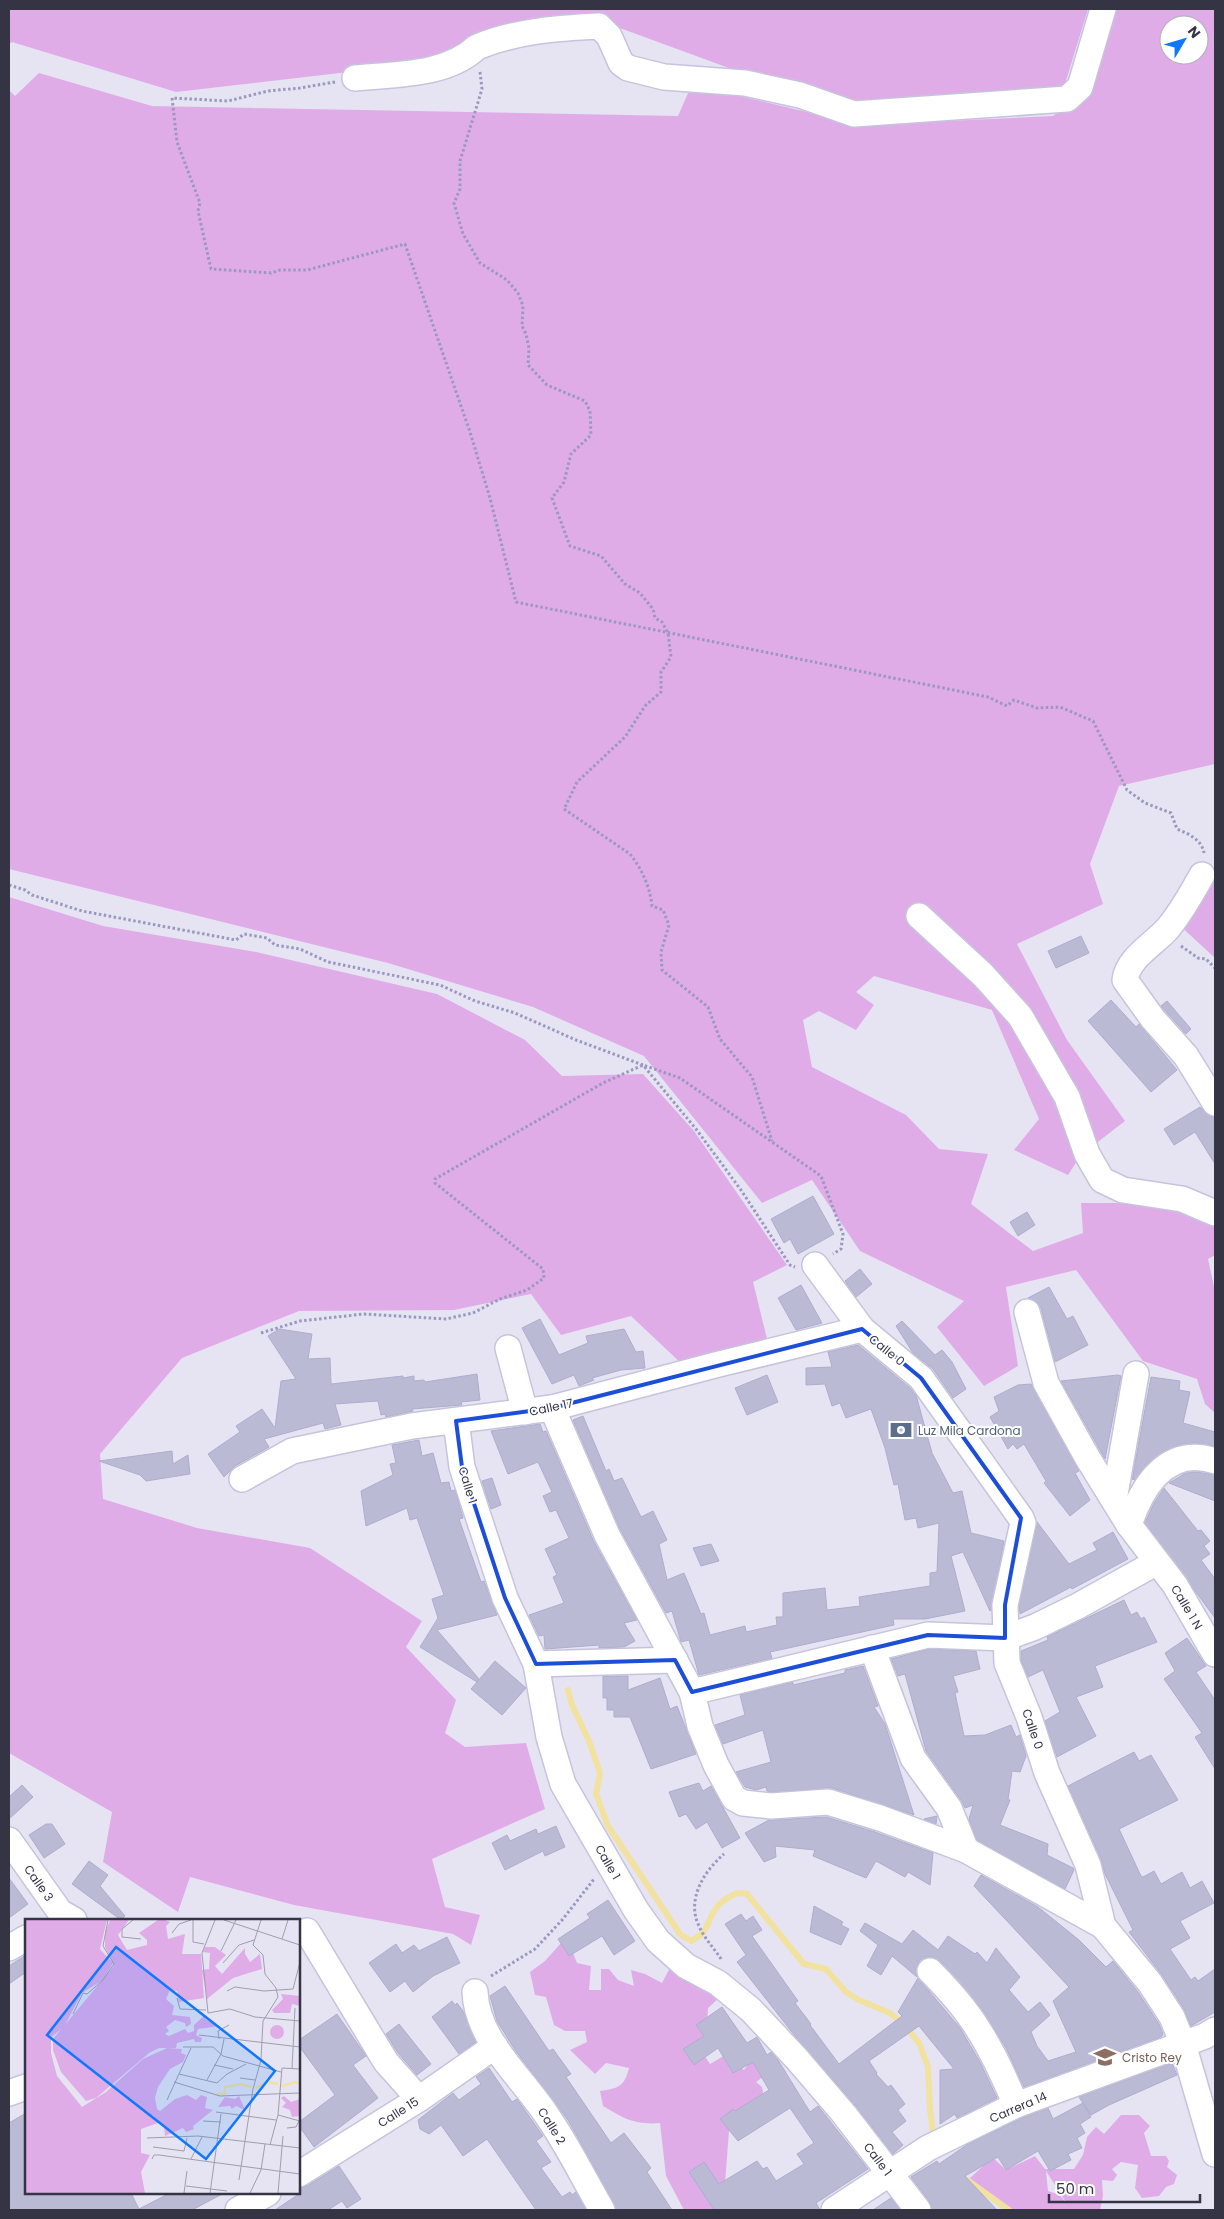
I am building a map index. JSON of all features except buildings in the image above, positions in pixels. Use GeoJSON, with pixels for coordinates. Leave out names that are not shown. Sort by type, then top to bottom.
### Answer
{"type":"FeatureCollection","features":[{"type":"Feature","properties":{"kind":"street"},"geometry":{"type":"LineString","coordinates":[[355,78],[443,67],[472,52],[477,47],[522,33],[556,28],[599,26],[609,36],[621,63],[628,68],[664,77],[744,83],[800,95],[854,114],[1067,99],[1080,87],[1103,9]]}},
{"type":"Feature","properties":{"kind":"street"},"geometry":{"type":"LineString","coordinates":[[1202,875],[1188,902],[1170,925],[1158,940],[1134,960],[1126,970],[1125,980],[1130,990],[1153,1020],[1186,1056],[1215,1103]]}},
{"type":"Feature","properties":{"kind":"street"},"geometry":{"type":"LineString","coordinates":[[919,916],[984,975],[1020,1016],[1067,1097],[1086,1154],[1102,1180],[1123,1190],[1182,1199],[1215,1213]]}},
{"type":"Feature","properties":{"kind":"street","name":"Calle 0"},"geometry":{"type":"LineString","coordinates":[[815,1265],[862,1329],[921,1378],[1021,1518],[1023,1523],[1005,1605],[1007,1663],[1029,1716],[1047,1773],[1088,1865],[1103,1926],[1150,1984],[1172,2017],[1183,2044],[1215,2154]]}},
{"type":"Feature","properties":{"kind":"street","name":"Calle 1 N"},"geometry":{"type":"LineString","coordinates":[[1027,1312],[1046,1383],[1087,1457],[1129,1525],[1175,1585],[1215,1654]]}},
{"type":"Feature","properties":{"kind":"street","name":"Calle 17"},"geometry":{"type":"LineString","coordinates":[[242,1479],[292,1451],[412,1426],[552,1408],[715,1364],[862,1329]]}},
{"type":"Feature","properties":{"kind":"street"},"geometry":{"type":"LineString","coordinates":[[508,1348],[525,1412]]}},
{"type":"Feature","properties":{"kind":"street"},"geometry":{"type":"LineString","coordinates":[[1114,1500],[1136,1374]]}},
{"type":"Feature","properties":{"kind":"street"},"geometry":{"type":"LineString","coordinates":[[552,1408],[607,1535],[692,1692],[700,1726],[726,1787],[738,1800],[754,1805],[771,1806],[828,1802],[880,1818],[966,1850],[1103,1926]]}},
{"type":"Feature","properties":{"kind":"street","name":"Calle 1"},"geometry":{"type":"LineString","coordinates":[[456,1421],[462,1467],[505,1598],[536,1664],[549,1737],[563,1784],[636,1910],[658,1941],[686,1966],[718,1983],[751,2010],[797,2059],[844,2114],[918,2210]]}},
{"type":"Feature","properties":{"kind":"street"},"geometry":{"type":"LineString","coordinates":[[1129,1525],[1142,1493],[1159,1471],[1171,1463],[1181,1460],[1210,1459],[1215,1461]]}},
{"type":"Feature","properties":{"kind":"street"},"geometry":{"type":"LineString","coordinates":[[692,1692],[928,1635],[1005,1638],[1035,1627],[1078,1606],[1157,1562]]}},
{"type":"Feature","properties":{"kind":"street"},"geometry":{"type":"LineString","coordinates":[[872,1648],[913,1758],[949,1808],[966,1850]]}},
{"type":"Feature","properties":{"kind":"street"},"geometry":{"type":"LineString","coordinates":[[536,1664],[675,1660]]}},
{"type":"Feature","properties":{"kind":"street","name":"Calle 3"},"geometry":{"type":"LineString","coordinates":[[9,1840],[61,1918]]}},
{"type":"Feature","properties":{"kind":"street"},"geometry":{"type":"LineString","coordinates":[[306,1931],[386,2062],[418,2100]]}},
{"type":"Feature","properties":{"kind":"street"},"geometry":{"type":"LineString","coordinates":[[9,1948],[25,1939]]}},
{"type":"Feature","properties":{"kind":"street"},"geometry":{"type":"LineString","coordinates":[[930,1971],[965,2010],[994,2058],[1016,2106]]}},
{"type":"Feature","properties":{"kind":"street","name":"Calle 2"},"geometry":{"type":"LineString","coordinates":[[476,1992],[476,2008],[495,2046],[548,2117],[602,2210]]}},
{"type":"Feature","properties":{"kind":"street","name":"Carrera 14"},"geometry":{"type":"LineString","coordinates":[[834,2210],[928,2148],[1016,2106],[1183,2044],[1215,2030]]}},
{"type":"Feature","properties":{"kind":"street","name":"Calle 15"},"geometry":{"type":"LineString","coordinates":[[300,2173],[418,2100],[495,2046]]}},
{"type":"Feature","properties":{"kind":"street"},"geometry":{"type":"LineString","coordinates":[[9,2093],[25,2087]]}},
{"type":"Feature","properties":{"kind":"street"},"geometry":{"type":"LineString","coordinates":[[238,2210],[265,2198]]}},
{"type":"Feature","properties":{"kind":"path"},"geometry":{"type":"LineString","coordinates":[[477,47],[482,89],[460,161],[460,189],[454,203],[463,234],[480,263],[507,280],[518,293],[523,306],[522,326],[529,348],[528,365],[547,385],[585,401],[590,411],[591,435],[571,454],[564,482],[552,498],[570,546],[601,556],[625,584],[640,593],[653,609],[655,618],[662,622],[668,633],[671,656],[661,672],[661,692],[645,706],[625,737],[577,782],[564,809],[630,854],[637,862],[650,892],[652,906],[663,910],[669,926],[661,952],[662,970],[708,1007],[720,1039],[752,1077],[772,1142]]}},
{"type":"Feature","properties":{"kind":"path"},"geometry":{"type":"LineString","coordinates":[[355,78],[300,88],[268,91],[228,101],[172,98],[177,142],[200,203],[198,211],[211,269],[271,273],[280,270],[306,270],[405,244],[481,470],[516,602],[988,697],[1007,706],[1014,700],[1037,708],[1060,707],[1093,721],[1127,790],[1145,803],[1171,813],[1177,829],[1190,834],[1203,847],[1206,862],[1202,875]]}},
{"type":"Feature","properties":{"kind":"path"},"geometry":{"type":"LineString","coordinates":[[9,885],[25,890],[32,896],[82,911],[236,940],[244,934],[267,938],[275,945],[300,948],[328,962],[440,985],[475,1000],[515,1013],[576,1040],[680,1078],[821,1176],[843,1234],[840,1250],[815,1265],[796,1268],[790,1266],[741,1190],[702,1136],[643,1065]]}},
{"type":"Feature","properties":{"kind":"path"},"geometry":{"type":"LineString","coordinates":[[1170,925],[1180,938],[1178,945],[1198,958],[1206,960],[1215,968]]}},
{"type":"Feature","properties":{"kind":"path"},"geometry":{"type":"LineString","coordinates":[[261,1333],[300,1321],[364,1314],[446,1319],[473,1313],[500,1299],[528,1290],[544,1278],[543,1268],[435,1183],[435,1178],[603,1083],[643,1065]]}},
{"type":"Feature","properties":{"kind":"path"},"geometry":{"type":"LineString","coordinates":[[706,1937],[695,1916],[695,1904],[705,1873],[724,1854]]}},
{"type":"Feature","properties":{"kind":"path"},"geometry":{"type":"LineString","coordinates":[[476,1992],[480,1983],[535,1949],[563,1919],[609,1862]]}},
{"type":"Feature","properties":{"kind":"highlighted area"},"geometry":{"type":"Polygon","coordinates":[[[862,1329],[921,1378],[1021,1518],[1005,1605],[1005,1638],[928,1635],[692,1692],[675,1660],[536,1664],[505,1598],[462,1467],[456,1421],[552,1408],[862,1329]]]}},
{"type":"Feature","properties":{"kind":"shaded area"},"geometry":{"type":"Polygon","coordinates":[[[9,9],[1088,9],[1065,84],[1020,99],[853,109],[737,71],[598,20],[468,36],[443,61],[176,92],[12,42],[9,44],[9,9]]]}},
{"type":"Feature","properties":{"kind":"shaded area"},"geometry":{"type":"Polygon","coordinates":[[[1107,9],[1215,9],[1215,764],[1119,786],[1090,864],[1103,904],[1017,944],[1067,1040],[1125,1121],[1081,1155],[1068,1175],[1014,1150],[1039,1119],[992,1010],[874,976],[856,992],[874,1005],[856,1030],[819,1011],[803,1020],[812,1067],[906,1115],[939,1149],[988,1154],[971,1204],[1033,1251],[1083,1233],[1081,1203],[1152,1203],[1197,1215],[1215,1225],[1215,1255],[1208,1259],[1215,1291],[1215,1413],[1205,1404],[1197,1379],[1143,1361],[1076,1270],[1006,1287],[1018,1366],[984,1386],[937,1327],[964,1301],[860,1251],[812,1180],[762,1203],[644,1056],[533,1007],[388,963],[9,869],[9,90],[15,96],[39,73],[152,106],[678,116],[689,91],[740,96],[861,125],[1053,116],[1075,101],[1107,9]]]}},
{"type":"Feature","properties":{"kind":"shaded area"},"geometry":{"type":"Polygon","coordinates":[[[1215,876],[1215,958],[1176,922],[1215,876]]]}},
{"type":"Feature","properties":{"kind":"shaded area"},"geometry":{"type":"Polygon","coordinates":[[[9,897],[103,926],[256,952],[437,994],[525,1040],[562,1076],[643,1074],[694,1131],[787,1265],[753,1282],[768,1343],[684,1366],[631,1316],[561,1335],[531,1294],[454,1310],[299,1311],[182,1358],[100,1454],[103,1499],[197,1528],[310,1548],[422,1621],[406,1647],[456,1700],[445,1733],[465,1747],[526,1743],[545,1809],[432,1859],[445,1907],[480,1915],[471,1945],[453,1934],[294,1905],[190,1877],[178,1912],[103,1862],[112,1812],[9,1753],[9,897]]]}},
{"type":"Feature","properties":{"kind":"shaded area"},"geometry":{"type":"Polygon","coordinates":[[[561,1943],[573,1953],[577,1963],[591,1966],[589,1990],[601,1990],[601,1969],[609,1969],[618,1980],[634,1986],[631,1970],[645,1974],[662,1983],[672,1964],[719,1998],[708,2008],[707,2023],[700,2049],[710,2064],[727,2054],[744,2070],[752,2059],[763,2077],[756,2082],[762,2087],[764,2097],[729,2131],[723,2210],[684,2210],[666,2176],[660,2123],[636,2122],[603,2106],[600,2091],[620,2086],[629,2068],[606,2063],[595,2074],[570,2050],[587,2042],[585,2031],[565,2031],[554,2025],[546,1997],[535,1995],[530,1972],[545,1961],[561,1943]]]}},
{"type":"Feature","properties":{"kind":"shaded area"},"geometry":{"type":"Polygon","coordinates":[[[1121,2115],[1139,2115],[1150,2126],[1144,2133],[1151,2156],[1166,2156],[1169,2161],[1167,2167],[1177,2175],[1174,2184],[1166,2187],[1159,2196],[1142,2198],[1135,2188],[1138,2165],[1121,2162],[1112,2169],[1117,2175],[1113,2181],[1102,2180],[1103,2196],[1100,2210],[1006,2210],[968,2180],[982,2167],[990,2155],[1006,2170],[1035,2156],[1045,2169],[1074,2169],[1083,2155],[1087,2137],[1096,2127],[1104,2134],[1121,2115]],[[1046,2171],[1048,2191],[1060,2195],[1065,2201],[1046,2171]]]}},
{"type":"Feature","properties":{"kind":"waterway"},"geometry":{"type":"LineString","coordinates":[[568,1690],[572,1705],[589,1741],[600,1773],[596,1794],[608,1826],[680,1934],[691,1941],[702,1934],[713,1912],[721,1902],[737,1893],[747,1894],[804,1964],[826,1969],[846,1992],[859,2000],[890,2013],[905,2026],[919,2043],[928,2067],[933,2131]]}},
{"type":"Feature","properties":{"kind":"waterway"},"geometry":{"type":"LineString","coordinates":[[967,2180],[1009,2210]]}},
{"type":"Feature","properties":{"kind":"place","name":"Luz Mila Cardona"},"geometry":{"type":"Point","coordinates":[901,1430]}},
{"type":"Feature","properties":{"kind":"place","name":"Cristo Rey"},"geometry":{"type":"Point","coordinates":[1105,2057]}}]}
